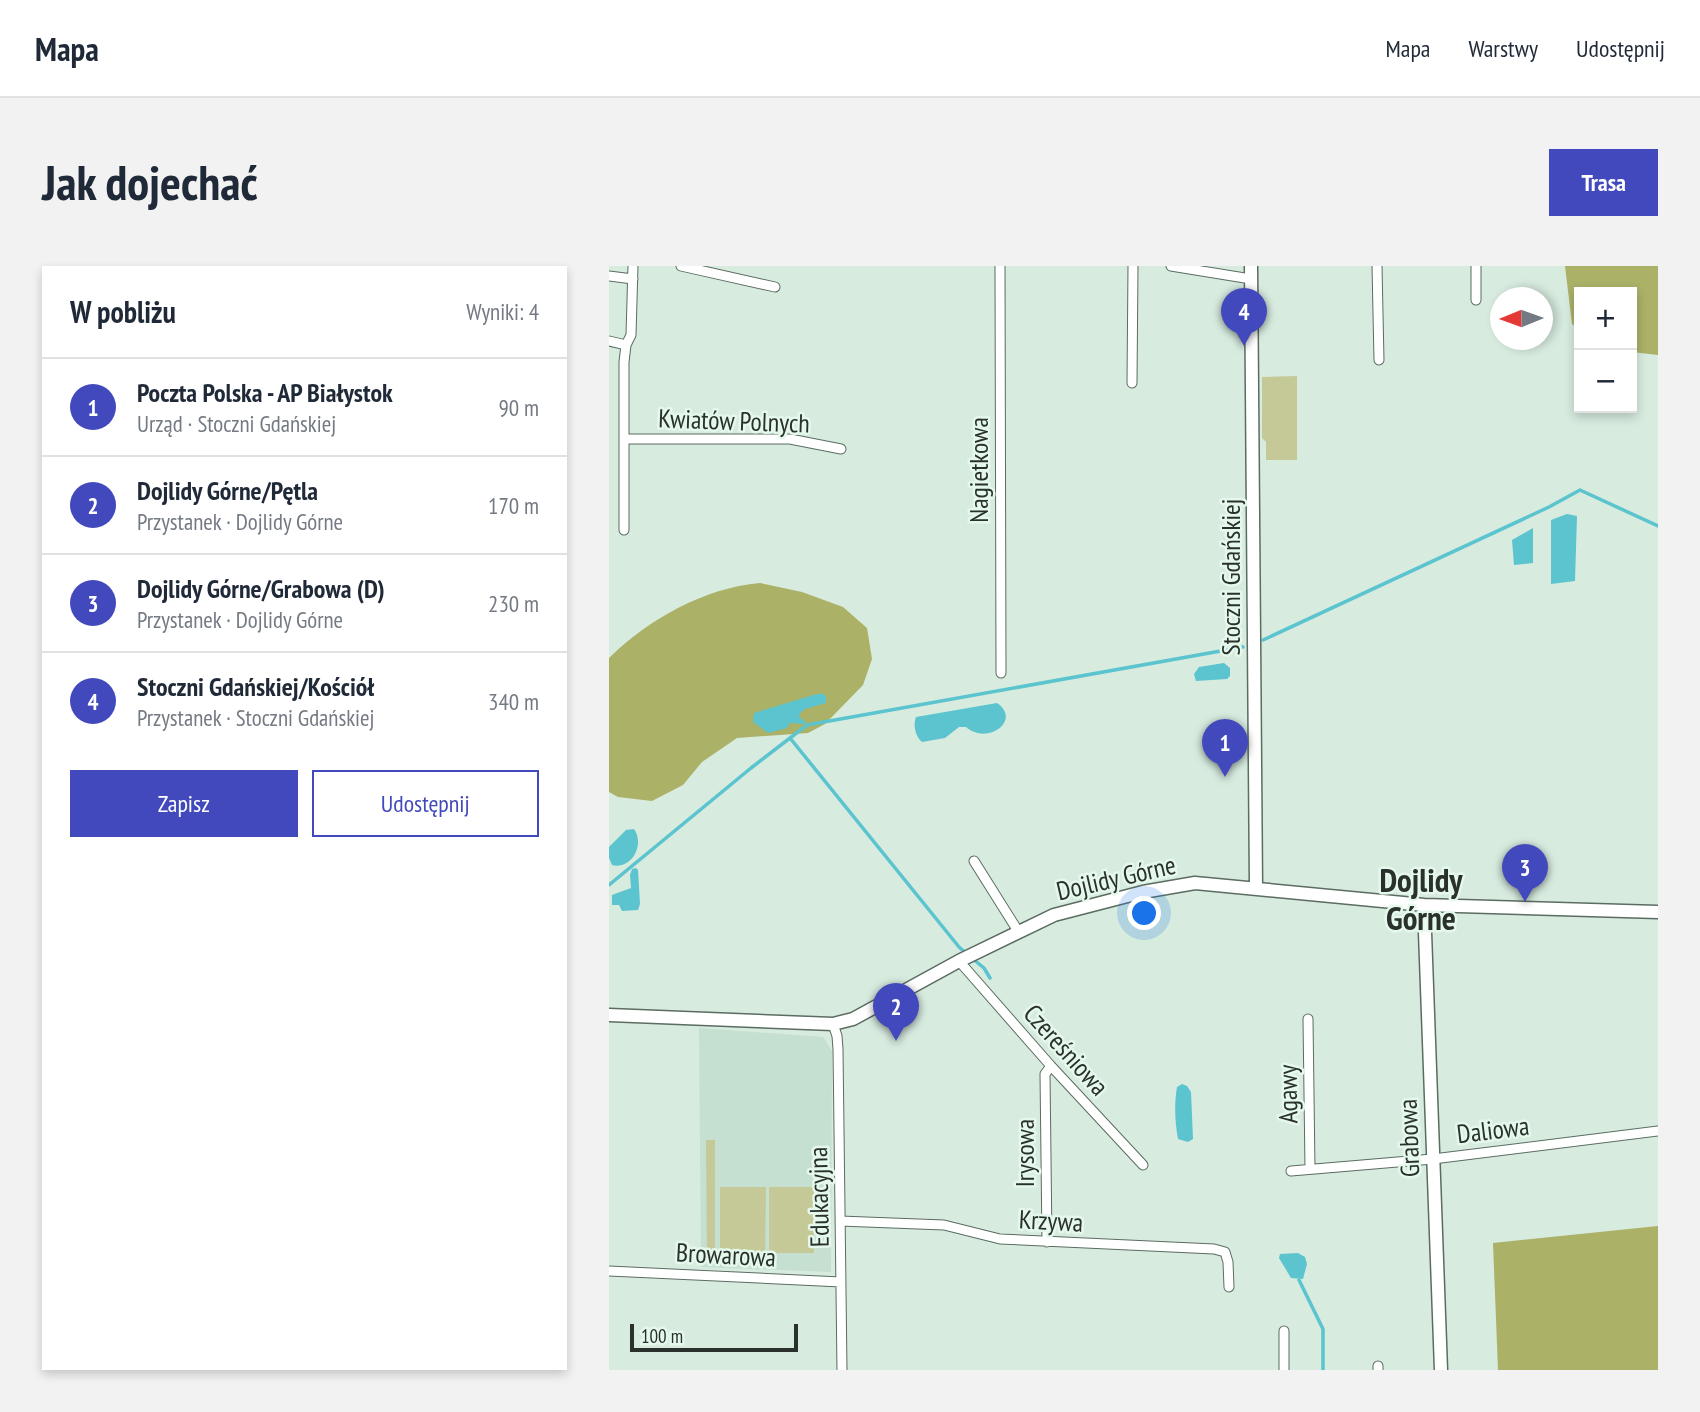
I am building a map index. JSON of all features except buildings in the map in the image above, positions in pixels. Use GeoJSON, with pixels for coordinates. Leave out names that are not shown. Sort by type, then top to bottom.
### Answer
{"type":"FeatureCollection","features":[{"type":"Feature","properties":{"kind":"street"},"geometry":{"type":"LineString","coordinates":[[624,530],[626,345],[631,335],[633,266]]}},
{"type":"Feature","properties":{"kind":"street"},"geometry":{"type":"LineString","coordinates":[[681,266],[775,286]]}},
{"type":"Feature","properties":{"kind":"street","name":"Nagietkowa"},"geometry":{"type":"LineString","coordinates":[[1000,266],[1001,673]]}},
{"type":"Feature","properties":{"kind":"street"},"geometry":{"type":"LineString","coordinates":[[1132,383],[1133,266]]}},
{"type":"Feature","properties":{"kind":"street"},"geometry":{"type":"LineString","coordinates":[[1171,266],[1251,273]]}},
{"type":"Feature","properties":{"kind":"street"},"geometry":{"type":"LineString","coordinates":[[1377,266],[1379,360]]}},
{"type":"Feature","properties":{"kind":"street"},"geometry":{"type":"LineString","coordinates":[[1476,266],[1476,300]]}},
{"type":"Feature","properties":{"kind":"street","name":"Stoczni Gdańskiej"},"geometry":{"type":"LineString","coordinates":[[1251,273],[1256,888]]}},
{"type":"Feature","properties":{"kind":"street"},"geometry":{"type":"LineString","coordinates":[[609,276],[633,279]]}},
{"type":"Feature","properties":{"kind":"street"},"geometry":{"type":"LineString","coordinates":[[609,341],[626,345]]}},
{"type":"Feature","properties":{"kind":"street","name":"Kwiatów Polnych"},"geometry":{"type":"LineString","coordinates":[[624,439],[790,439],[841,449]]}},
{"type":"Feature","properties":{"kind":"street"},"geometry":{"type":"LineString","coordinates":[[974,861],[1018,931]]}},
{"type":"Feature","properties":{"kind":"street","name":"Dojlidy Górne"},"geometry":{"type":"LineString","coordinates":[[609,1015],[833,1024],[853,1019],[960,961],[1054,915],[1143,891],[1195,883],[1424,905],[1658,912]]}},
{"type":"Feature","properties":{"kind":"street","name":"Grabowa"},"geometry":{"type":"LineString","coordinates":[[1424,905],[1441,1370]]}},
{"type":"Feature","properties":{"kind":"street","name":"Czereśniowa"},"geometry":{"type":"LineString","coordinates":[[960,961],[1143,1166]]}},
{"type":"Feature","properties":{"kind":"street","name":"Agawy"},"geometry":{"type":"LineString","coordinates":[[1308,1019],[1310,1169]]}},
{"type":"Feature","properties":{"kind":"street","name":"Edukacyjna"},"geometry":{"type":"LineString","coordinates":[[833,1024],[837,1036],[842,1370]]}},
{"type":"Feature","properties":{"kind":"street","name":"Irysowa"},"geometry":{"type":"LineString","coordinates":[[1047,1242],[1045,1074],[1051,1066]]}},
{"type":"Feature","properties":{"kind":"street","name":"Daliowa"},"geometry":{"type":"LineString","coordinates":[[1291,1171],[1433,1159],[1658,1132]]}},
{"type":"Feature","properties":{"kind":"street","name":"Krzywa"},"geometry":{"type":"LineString","coordinates":[[840,1221],[944,1225],[1000,1239],[1214,1249],[1225,1252],[1229,1287]]}},
{"type":"Feature","properties":{"kind":"street","name":"Browarowa"},"geometry":{"type":"LineString","coordinates":[[609,1271],[841,1282]]}},
{"type":"Feature","properties":{"kind":"street"},"geometry":{"type":"LineString","coordinates":[[1284,1331],[1284,1370]]}},
{"type":"Feature","properties":{"kind":"shaded area"},"geometry":{"type":"Polygon","coordinates":[[[699,1028],[823,1037],[832,1051],[831,1272],[701,1267],[699,1028]]]}},
{"type":"Feature","properties":{"kind":"green space"},"geometry":{"type":"Polygon","coordinates":[[[1565,266],[1658,266],[1658,355],[1637,353],[1637,287],[1574,287],[1574,326],[1565,266]]]}},
{"type":"Feature","properties":{"kind":"green space"},"geometry":{"type":"Polygon","coordinates":[[[1297,376],[1297,460],[1266,460],[1266,442],[1262,438],[1262,377],[1297,376]]]}},
{"type":"Feature","properties":{"kind":"green space"},"geometry":{"type":"Polygon","coordinates":[[[760,583],[802,592],[843,607],[867,628],[872,659],[863,685],[825,724],[808,733],[737,738],[702,762],[683,785],[652,801],[618,797],[609,792],[609,658],[660,618],[679,608],[718,591],[760,583]]]}},
{"type":"Feature","properties":{"kind":"green space"},"geometry":{"type":"Polygon","coordinates":[[[706,1140],[715,1140],[715,1257],[707,1257],[706,1140]]]}},
{"type":"Feature","properties":{"kind":"green space"},"geometry":{"type":"Polygon","coordinates":[[[720,1187],[766,1187],[765,1261],[720,1261],[720,1187]]]}},
{"type":"Feature","properties":{"kind":"green space"},"geometry":{"type":"Polygon","coordinates":[[[769,1187],[814,1187],[814,1253],[769,1253],[769,1187]]]}},
{"type":"Feature","properties":{"kind":"green space"},"geometry":{"type":"Polygon","coordinates":[[[1658,1226],[1658,1370],[1498,1370],[1493,1243],[1658,1226]]]}},
{"type":"Feature","properties":{"kind":"water"},"geometry":{"type":"Polygon","coordinates":[[[1567,514],[1577,516],[1575,581],[1551,584],[1551,520],[1567,514]]]}},
{"type":"Feature","properties":{"kind":"water"},"geometry":{"type":"Polygon","coordinates":[[[1533,528],[1533,563],[1514,565],[1512,540],[1533,528]]]}},
{"type":"Feature","properties":{"kind":"water"},"geometry":{"type":"Polygon","coordinates":[[[1224,663],[1230,668],[1230,676],[1227,679],[1196,681],[1194,674],[1199,667],[1224,663]]]}},
{"type":"Feature","properties":{"kind":"water"},"geometry":{"type":"Polygon","coordinates":[[[817,694],[826,696],[826,703],[800,713],[799,717],[806,722],[804,724],[790,723],[787,728],[768,733],[753,722],[754,713],[817,694]]]}},
{"type":"Feature","properties":{"kind":"water"},"geometry":{"type":"Polygon","coordinates":[[[997,703],[1004,710],[1006,717],[1004,723],[992,732],[984,734],[959,727],[945,738],[922,742],[916,734],[916,717],[997,703]]]}},
{"type":"Feature","properties":{"kind":"water"},"geometry":{"type":"Polygon","coordinates":[[[634,829],[638,842],[635,854],[625,864],[612,865],[609,847],[626,830],[634,829]]]}},
{"type":"Feature","properties":{"kind":"water"},"geometry":{"type":"Polygon","coordinates":[[[636,868],[640,904],[638,910],[622,911],[619,905],[612,905],[612,895],[631,888],[630,875],[632,869],[636,868]]]}},
{"type":"Feature","properties":{"kind":"water"},"geometry":{"type":"Polygon","coordinates":[[[1182,1084],[1191,1092],[1193,1139],[1188,1142],[1178,1139],[1176,1127],[1176,1093],[1177,1087],[1182,1084]]]}},
{"type":"Feature","properties":{"kind":"water"},"geometry":{"type":"Polygon","coordinates":[[[1298,1253],[1305,1257],[1307,1264],[1303,1279],[1291,1278],[1279,1258],[1280,1254],[1298,1253]]]}},
{"type":"Feature","properties":{"kind":"waterway"},"geometry":{"type":"LineString","coordinates":[[1263,640],[1549,507],[1580,490],[1658,526]]}},
{"type":"Feature","properties":{"kind":"waterway"},"geometry":{"type":"LineString","coordinates":[[609,885],[807,725],[1243,647]]}},
{"type":"Feature","properties":{"kind":"waterway"},"geometry":{"type":"LineString","coordinates":[[790,738],[967,954]]}},
{"type":"Feature","properties":{"kind":"waterway"},"geometry":{"type":"LineString","coordinates":[[973,959],[984,968],[990,978]]}},
{"type":"Feature","properties":{"kind":"waterway"},"geometry":{"type":"LineString","coordinates":[[1299,1280],[1323,1329],[1323,1370]]}},
{"type":"Feature","properties":{"kind":"place","name":"Stoczni Gdańskiej/Kościół"},"geometry":{"type":"Point","coordinates":[1244,346]}},
{"type":"Feature","properties":{"kind":"place","name":"Poczta Polska - AP Białystok"},"geometry":{"type":"Point","coordinates":[1225,777]}},
{"type":"Feature","properties":{"kind":"place","name":"Dojlidy Górne/Grabowa (D)"},"geometry":{"type":"Point","coordinates":[1525,902]}},
{"type":"Feature","properties":{"kind":"place","name":"Dojlidy Górne/Pętla"},"geometry":{"type":"Point","coordinates":[896,1041]}},
{"type":"Feature","properties":{"kind":"district","name":"Dojlidy Górne"},"geometry":{"type":"Point","coordinates":[1421,899]}}]}
